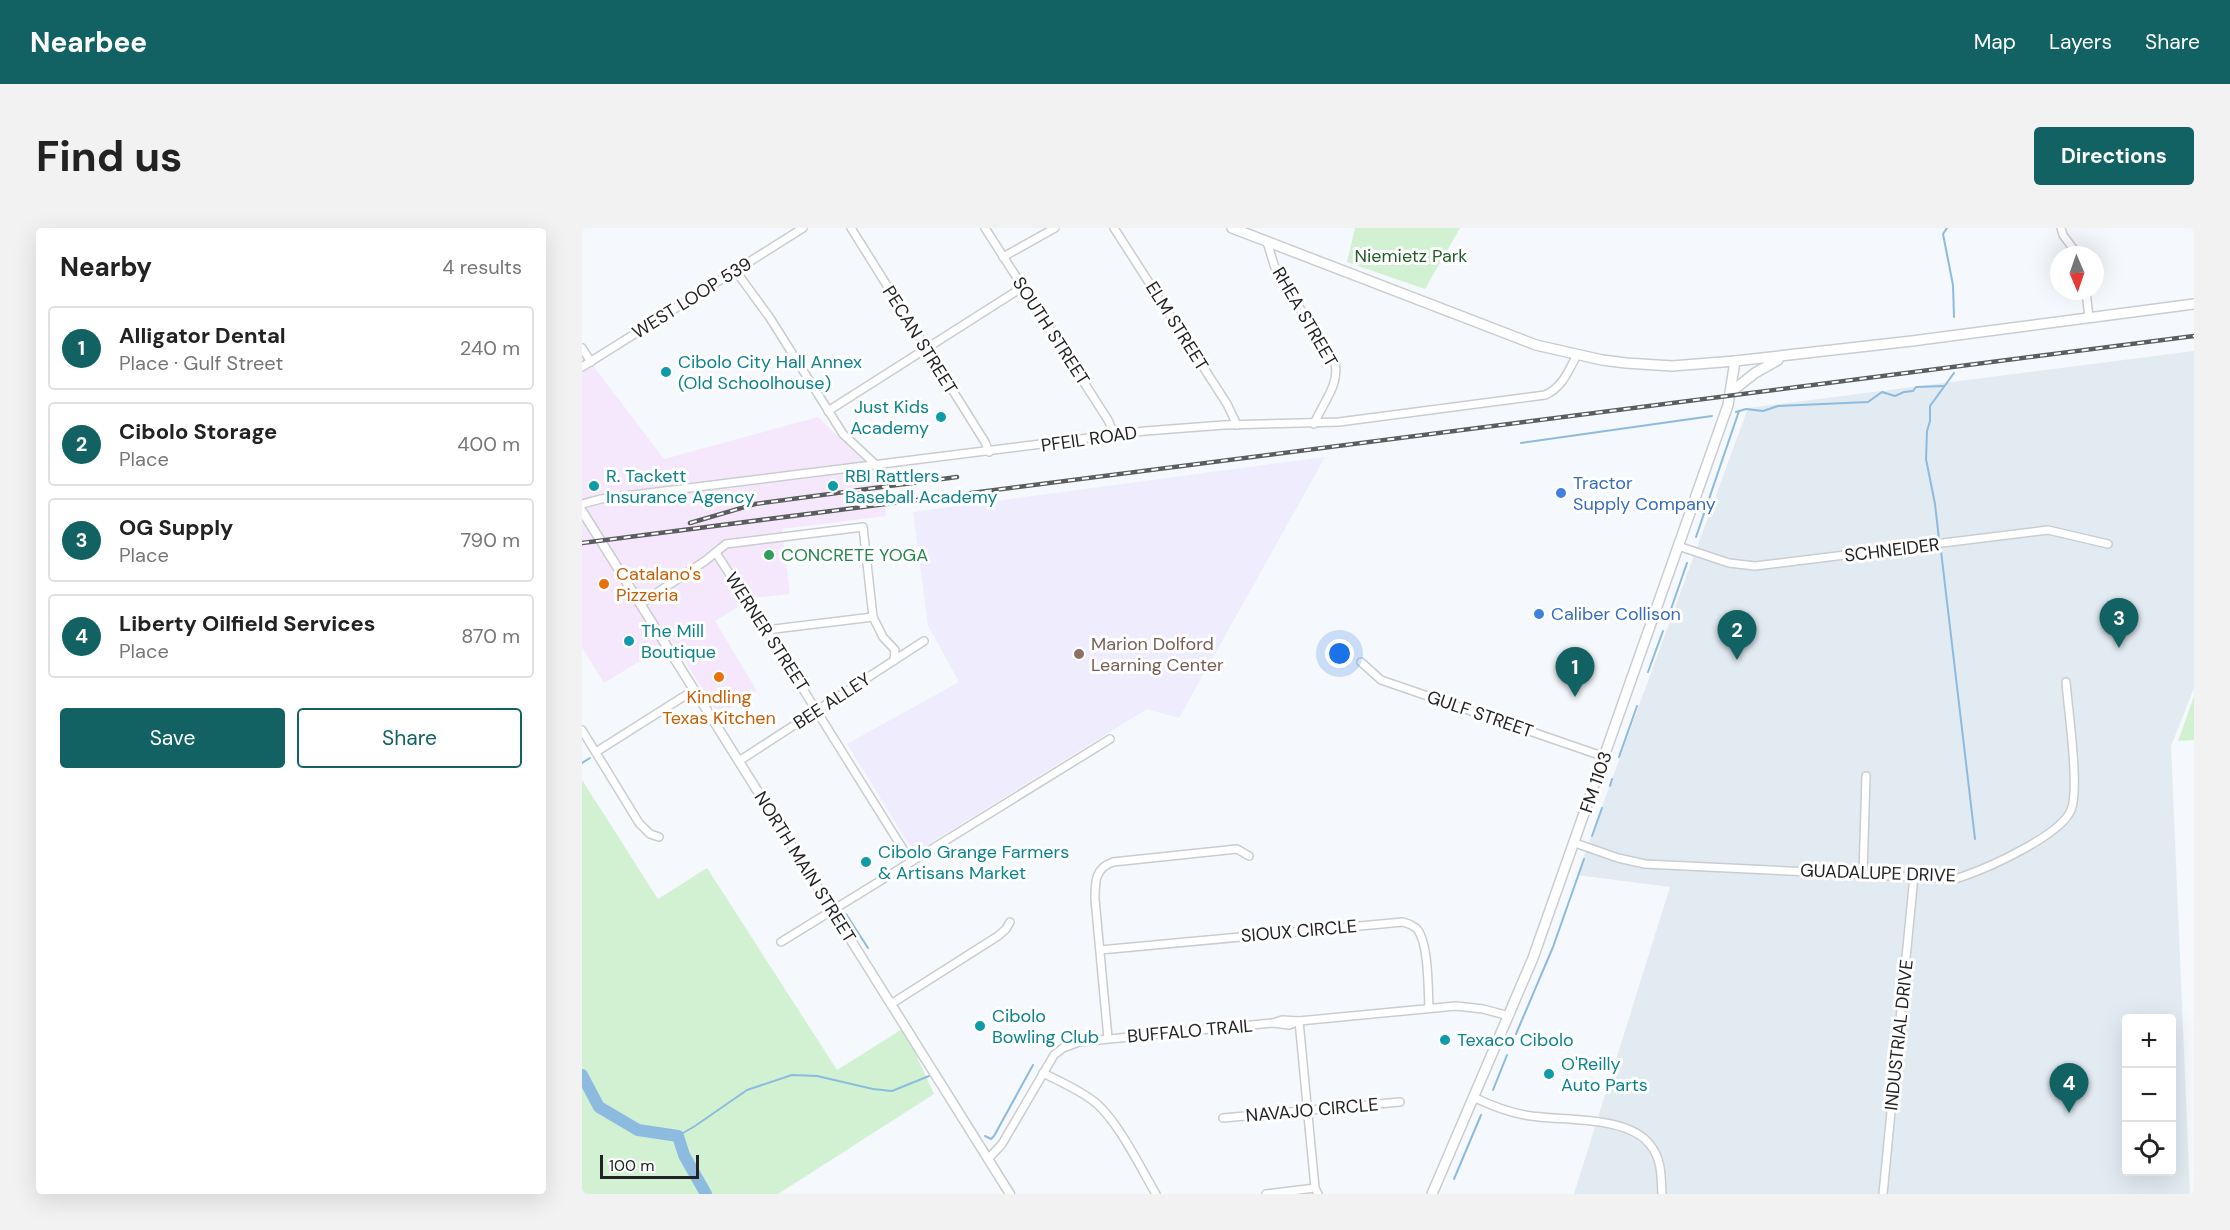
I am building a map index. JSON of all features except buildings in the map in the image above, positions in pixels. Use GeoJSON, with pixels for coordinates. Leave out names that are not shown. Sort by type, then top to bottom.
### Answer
{"type":"FeatureCollection","features":[{"type":"Feature","properties":{"kind":"main road"},"geometry":{"type":"LineString","coordinates":[[1232,228],[1536,345],[1602,360],[1652,365],[1692,365],[1789,355],[2194,304]]}},
{"type":"Feature","properties":{"kind":"main road"},"geometry":{"type":"LineString","coordinates":[[1731,392],[1769,363],[1789,355]]}},
{"type":"Feature","properties":{"kind":"main road","name":"FM 1103"},"geometry":{"type":"LineString","coordinates":[[1432,1194],[1533,958],[1575,843],[1731,392],[1735,361]]}},
{"type":"Feature","properties":{"kind":"street","name":"WEST LOOP 539"},"geometry":{"type":"LineString","coordinates":[[582,367],[803,228]]}},
{"type":"Feature","properties":{"kind":"street","name":"PECAN STREET"},"geometry":{"type":"LineString","coordinates":[[851,228],[985,442],[989,453]]}},
{"type":"Feature","properties":{"kind":"street","name":"SOUTH STREET"},"geometry":{"type":"LineString","coordinates":[[985,228],[1108,420],[1115,436]]}},
{"type":"Feature","properties":{"kind":"street"},"geometry":{"type":"LineString","coordinates":[[1003,257],[1055,228]]}},
{"type":"Feature","properties":{"kind":"street","name":"ELM STREET"},"geometry":{"type":"LineString","coordinates":[[1114,228],[1227,404],[1237,425]]}},
{"type":"Feature","properties":{"kind":"street"},"geometry":{"type":"LineString","coordinates":[[2061,228],[2071,246]]}},
{"type":"Feature","properties":{"kind":"street","name":"RHEA STREET"},"geometry":{"type":"LineString","coordinates":[[1267,242],[1276,271],[1335,363],[1337,371],[1332,388],[1314,424]]}},
{"type":"Feature","properties":{"kind":"street"},"geometry":{"type":"LineString","coordinates":[[735,270],[770,318],[843,434],[877,466]]}},
{"type":"Feature","properties":{"kind":"street"},"geometry":{"type":"LineString","coordinates":[[828,411],[1023,287]]}},
{"type":"Feature","properties":{"kind":"street"},"geometry":{"type":"LineString","coordinates":[[2087,300],[2089,318]]}},
{"type":"Feature","properties":{"kind":"street"},"geometry":{"type":"LineString","coordinates":[[582,348],[591,362]]}},
{"type":"Feature","properties":{"kind":"street","name":"PFEIL ROAD"},"geometry":{"type":"LineString","coordinates":[[582,504],[601,499],[989,453],[1157,430],[1237,425],[1314,424],[1545,395],[1555,391],[1563,382],[1577,355]]}},
{"type":"Feature","properties":{"kind":"street","name":"NORTH MAIN STREET"},"geometry":{"type":"LineString","coordinates":[[582,511],[1010,1194]]}},
{"type":"Feature","properties":{"kind":"street"},"geometry":{"type":"LineString","coordinates":[[640,604],[726,544],[863,527],[873,617],[883,637],[895,650],[894,660]]}},
{"type":"Feature","properties":{"kind":"street","name":"SCHNEIDER"},"geometry":{"type":"LineString","coordinates":[[1678,546],[1729,563],[1755,566],[2048,530],[2108,544]]}},
{"type":"Feature","properties":{"kind":"street","name":"WERNER STREET"},"geometry":{"type":"LineString","coordinates":[[716,553],[911,862]]}},
{"type":"Feature","properties":{"kind":"street"},"geometry":{"type":"LineString","coordinates":[[766,630],[873,617]]}},
{"type":"Feature","properties":{"kind":"street","name":"BEE ALLEY"},"geometry":{"type":"LineString","coordinates":[[739,761],[924,641]]}},
{"type":"Feature","properties":{"kind":"street","name":"GULF STREET"},"geometry":{"type":"LineString","coordinates":[[1361,662],[1381,680],[1605,757]]}},
{"type":"Feature","properties":{"kind":"street","name":"GUADALUPE DRIVE"},"geometry":{"type":"LineString","coordinates":[[1575,843],[1618,858],[1645,864],[1955,879],[1980,871],[2029,846],[2050,832],[2069,814],[2074,794],[2066,682]]}},
{"type":"Feature","properties":{"kind":"street"},"geometry":{"type":"LineString","coordinates":[[596,752],[694,690]]}},
{"type":"Feature","properties":{"kind":"street"},"geometry":{"type":"LineString","coordinates":[[582,730],[639,823],[646,832],[659,837]]}},
{"type":"Feature","properties":{"kind":"street"},"geometry":{"type":"LineString","coordinates":[[781,942],[1110,739]]}},
{"type":"Feature","properties":{"kind":"street"},"geometry":{"type":"LineString","coordinates":[[1863,874],[1866,776]]}},
{"type":"Feature","properties":{"kind":"street"},"geometry":{"type":"LineString","coordinates":[[1108,1038],[1095,886],[1097,874],[1108,863],[1237,849],[1249,856]]}},
{"type":"Feature","properties":{"kind":"street","name":"INDUSTRIAL DRIVE"},"geometry":{"type":"LineString","coordinates":[[1883,1194],[1914,876]]}},
{"type":"Feature","properties":{"kind":"street"},"geometry":{"type":"LineString","coordinates":[[891,1004],[998,936],[1010,922]]}},
{"type":"Feature","properties":{"kind":"street","name":"SIOUX CIRCLE"},"geometry":{"type":"LineString","coordinates":[[1100,950],[1403,922],[1412,925],[1421,935],[1429,1008]]}},
{"type":"Feature","properties":{"kind":"street","name":"BUFFALO TRAIL"},"geometry":{"type":"LineString","coordinates":[[988,1159],[1002,1144],[1054,1055],[1063,1048],[1079,1042],[1273,1023],[1282,1020],[1299,1021],[1429,1008],[1467,1006],[1509,1016]]}},
{"type":"Feature","properties":{"kind":"street"},"geometry":{"type":"LineString","coordinates":[[1266,1194],[1316,1191],[1299,1021]]}},
{"type":"Feature","properties":{"kind":"street"},"geometry":{"type":"LineString","coordinates":[[1043,1072],[1086,1096],[1102,1109],[1112,1121],[1156,1194]]}},
{"type":"Feature","properties":{"kind":"street"},"geometry":{"type":"LineString","coordinates":[[1473,1097],[1524,1115],[1608,1124],[1629,1129],[1651,1145],[1658,1158],[1662,1194]]}},
{"type":"Feature","properties":{"kind":"street","name":"NAVAJO CIRCLE"},"geometry":{"type":"LineString","coordinates":[[1223,1118],[1400,1102]]}},
{"type":"Feature","properties":{"kind":"shaded area"},"geometry":{"type":"Polygon","coordinates":[[[582,351],[664,459],[818,417],[880,477],[886,516],[782,529],[790,594],[753,598],[715,621],[757,691],[718,715],[673,641],[604,683],[582,647],[582,351]]]}},
{"type":"Feature","properties":{"kind":"shaded area"},"geometry":{"type":"Polygon","coordinates":[[[2194,351],[2194,688],[2171,746],[2190,1194],[1574,1194],[1670,887],[1577,875],[1748,408],[2194,351]]]}},
{"type":"Feature","properties":{"kind":"shaded area","name":"Marion Dolford Learning Center"},"geometry":{"type":"Polygon","coordinates":[[[1325,457],[1179,718],[1147,709],[914,853],[847,744],[959,682],[928,625],[913,512],[1325,457]]]}},
{"type":"Feature","properties":{"kind":"green space","name":"Niemietz Park"},"geometry":{"type":"Polygon","coordinates":[[[1355,228],[1460,228],[1425,289],[1347,262],[1355,228]]]}},
{"type":"Feature","properties":{"kind":"green space"},"geometry":{"type":"Polygon","coordinates":[[[2194,697],[2194,740],[2178,741],[2193,699],[2194,697]]]}},
{"type":"Feature","properties":{"kind":"green space"},"geometry":{"type":"Polygon","coordinates":[[[582,780],[658,899],[707,868],[837,1070],[904,1028],[934,1094],[778,1194],[582,1194],[582,780]]]}},
{"type":"Feature","properties":{"kind":"waterway"},"geometry":{"type":"LineString","coordinates":[[1947,228],[1943,234],[1953,285],[1954,317]]}},
{"type":"Feature","properties":{"kind":"waterway"},"geometry":{"type":"LineString","coordinates":[[1939,539],[1926,459],[1927,431],[1930,406],[1954,373]]}},
{"type":"Feature","properties":{"kind":"waterway"},"geometry":{"type":"LineString","coordinates":[[1736,412],[1746,409],[1763,411],[1778,406],[1868,402],[1882,392],[1895,396],[1913,391],[1916,387],[1944,386]]}},
{"type":"Feature","properties":{"kind":"waterway"},"geometry":{"type":"LineString","coordinates":[[1696,537],[1739,411]]}},
{"type":"Feature","properties":{"kind":"waterway"},"geometry":{"type":"LineString","coordinates":[[1521,443],[1712,416]]}},
{"type":"Feature","properties":{"kind":"waterway"},"geometry":{"type":"LineString","coordinates":[[1941,551],[1975,839]]}},
{"type":"Feature","properties":{"kind":"waterway"},"geometry":{"type":"LineString","coordinates":[[1671,609],[1687,563]]}},
{"type":"Feature","properties":{"kind":"waterway"},"geometry":{"type":"LineString","coordinates":[[1648,672],[1663,631]]}},
{"type":"Feature","properties":{"kind":"waterway"},"geometry":{"type":"LineString","coordinates":[[1619,757],[1637,706]]}},
{"type":"Feature","properties":{"kind":"waterway"},"geometry":{"type":"LineString","coordinates":[[582,763],[590,758]]}},
{"type":"Feature","properties":{"kind":"waterway"},"geometry":{"type":"LineString","coordinates":[[1610,786],[1612,779]]}},
{"type":"Feature","properties":{"kind":"waterway"},"geometry":{"type":"LineString","coordinates":[[1592,836],[1602,808]]}},
{"type":"Feature","properties":{"kind":"waterway"},"geometry":{"type":"LineString","coordinates":[[1516,1034],[1553,947],[1584,859]]}},
{"type":"Feature","properties":{"kind":"waterway"},"geometry":{"type":"LineString","coordinates":[[846,914],[868,948]]}},
{"type":"Feature","properties":{"kind":"waterway"},"geometry":{"type":"LineString","coordinates":[[1493,1090],[1507,1055]]}},
{"type":"Feature","properties":{"kind":"waterway"},"geometry":{"type":"LineString","coordinates":[[985,1136],[991,1139],[994,1136],[1033,1065]]}},
{"type":"Feature","properties":{"kind":"waterway"},"geometry":{"type":"LineString","coordinates":[[582,1075],[599,1107],[638,1130],[678,1136],[684,1155],[706,1194]]}},
{"type":"Feature","properties":{"kind":"waterway"},"geometry":{"type":"LineString","coordinates":[[678,1136],[747,1090],[792,1075],[817,1076],[892,1091],[929,1076]]}},
{"type":"Feature","properties":{"kind":"waterway"},"geometry":{"type":"LineString","coordinates":[[1454,1179],[1481,1115]]}},
{"type":"Feature","properties":{"kind":"railway"},"geometry":{"type":"LineString","coordinates":[[582,543],[2194,336]]}},
{"type":"Feature","properties":{"kind":"railway"},"geometry":{"type":"LineString","coordinates":[[690,523],[755,504],[957,477]]}},
{"type":"Feature","properties":{"kind":"place","name":"Cibolo City Hall Annex (Old Schoolhouse)"},"geometry":{"type":"Point","coordinates":[666,372]}},
{"type":"Feature","properties":{"kind":"place","name":"Just Kids Academy"},"geometry":{"type":"Point","coordinates":[941,417]}},
{"type":"Feature","properties":{"kind":"place","name":"R. Tackett Insurance Agency"},"geometry":{"type":"Point","coordinates":[594,486]}},
{"type":"Feature","properties":{"kind":"place","name":"RBI Rattlers Baseball Academy"},"geometry":{"type":"Point","coordinates":[833,486]}},
{"type":"Feature","properties":{"kind":"place","name":"Tractor Supply Company"},"geometry":{"type":"Point","coordinates":[1561,493]}},
{"type":"Feature","properties":{"kind":"place","name":"CONCRETE YOGA"},"geometry":{"type":"Point","coordinates":[769,555]}},
{"type":"Feature","properties":{"kind":"place","name":"Catalano's Pizzeria"},"geometry":{"type":"Point","coordinates":[604,584]}},
{"type":"Feature","properties":{"kind":"place","name":"Caliber Collison"},"geometry":{"type":"Point","coordinates":[1539,614]}},
{"type":"Feature","properties":{"kind":"place","name":"The Mill Boutique"},"geometry":{"type":"Point","coordinates":[629,641]}},
{"type":"Feature","properties":{"kind":"place","name":"OG Supply"},"geometry":{"type":"Point","coordinates":[2119,648]}},
{"type":"Feature","properties":{"kind":"place","name":"Marion Dolford Learning Center"},"geometry":{"type":"Point","coordinates":[1079,654]}},
{"type":"Feature","properties":{"kind":"place","name":"Cibolo Storage"},"geometry":{"type":"Point","coordinates":[1737,660]}},
{"type":"Feature","properties":{"kind":"place","name":"Kindling Texas Kitchen"},"geometry":{"type":"Point","coordinates":[719,677]}},
{"type":"Feature","properties":{"kind":"place","name":"Alligator Dental"},"geometry":{"type":"Point","coordinates":[1575,697]}},
{"type":"Feature","properties":{"kind":"place","name":"Cibolo Grange Farmers & Artisans Market"},"geometry":{"type":"Point","coordinates":[866,862]}},
{"type":"Feature","properties":{"kind":"place","name":"Cibolo Bowling Club"},"geometry":{"type":"Point","coordinates":[980,1026]}},
{"type":"Feature","properties":{"kind":"place","name":"Texaco Cibolo"},"geometry":{"type":"Point","coordinates":[1445,1040]}},
{"type":"Feature","properties":{"kind":"place","name":"O'Reilly Auto Parts"},"geometry":{"type":"Point","coordinates":[1549,1074]}},
{"type":"Feature","properties":{"kind":"place","name":"Liberty Oilfield Services"},"geometry":{"type":"Point","coordinates":[2069,1113]}}]}
